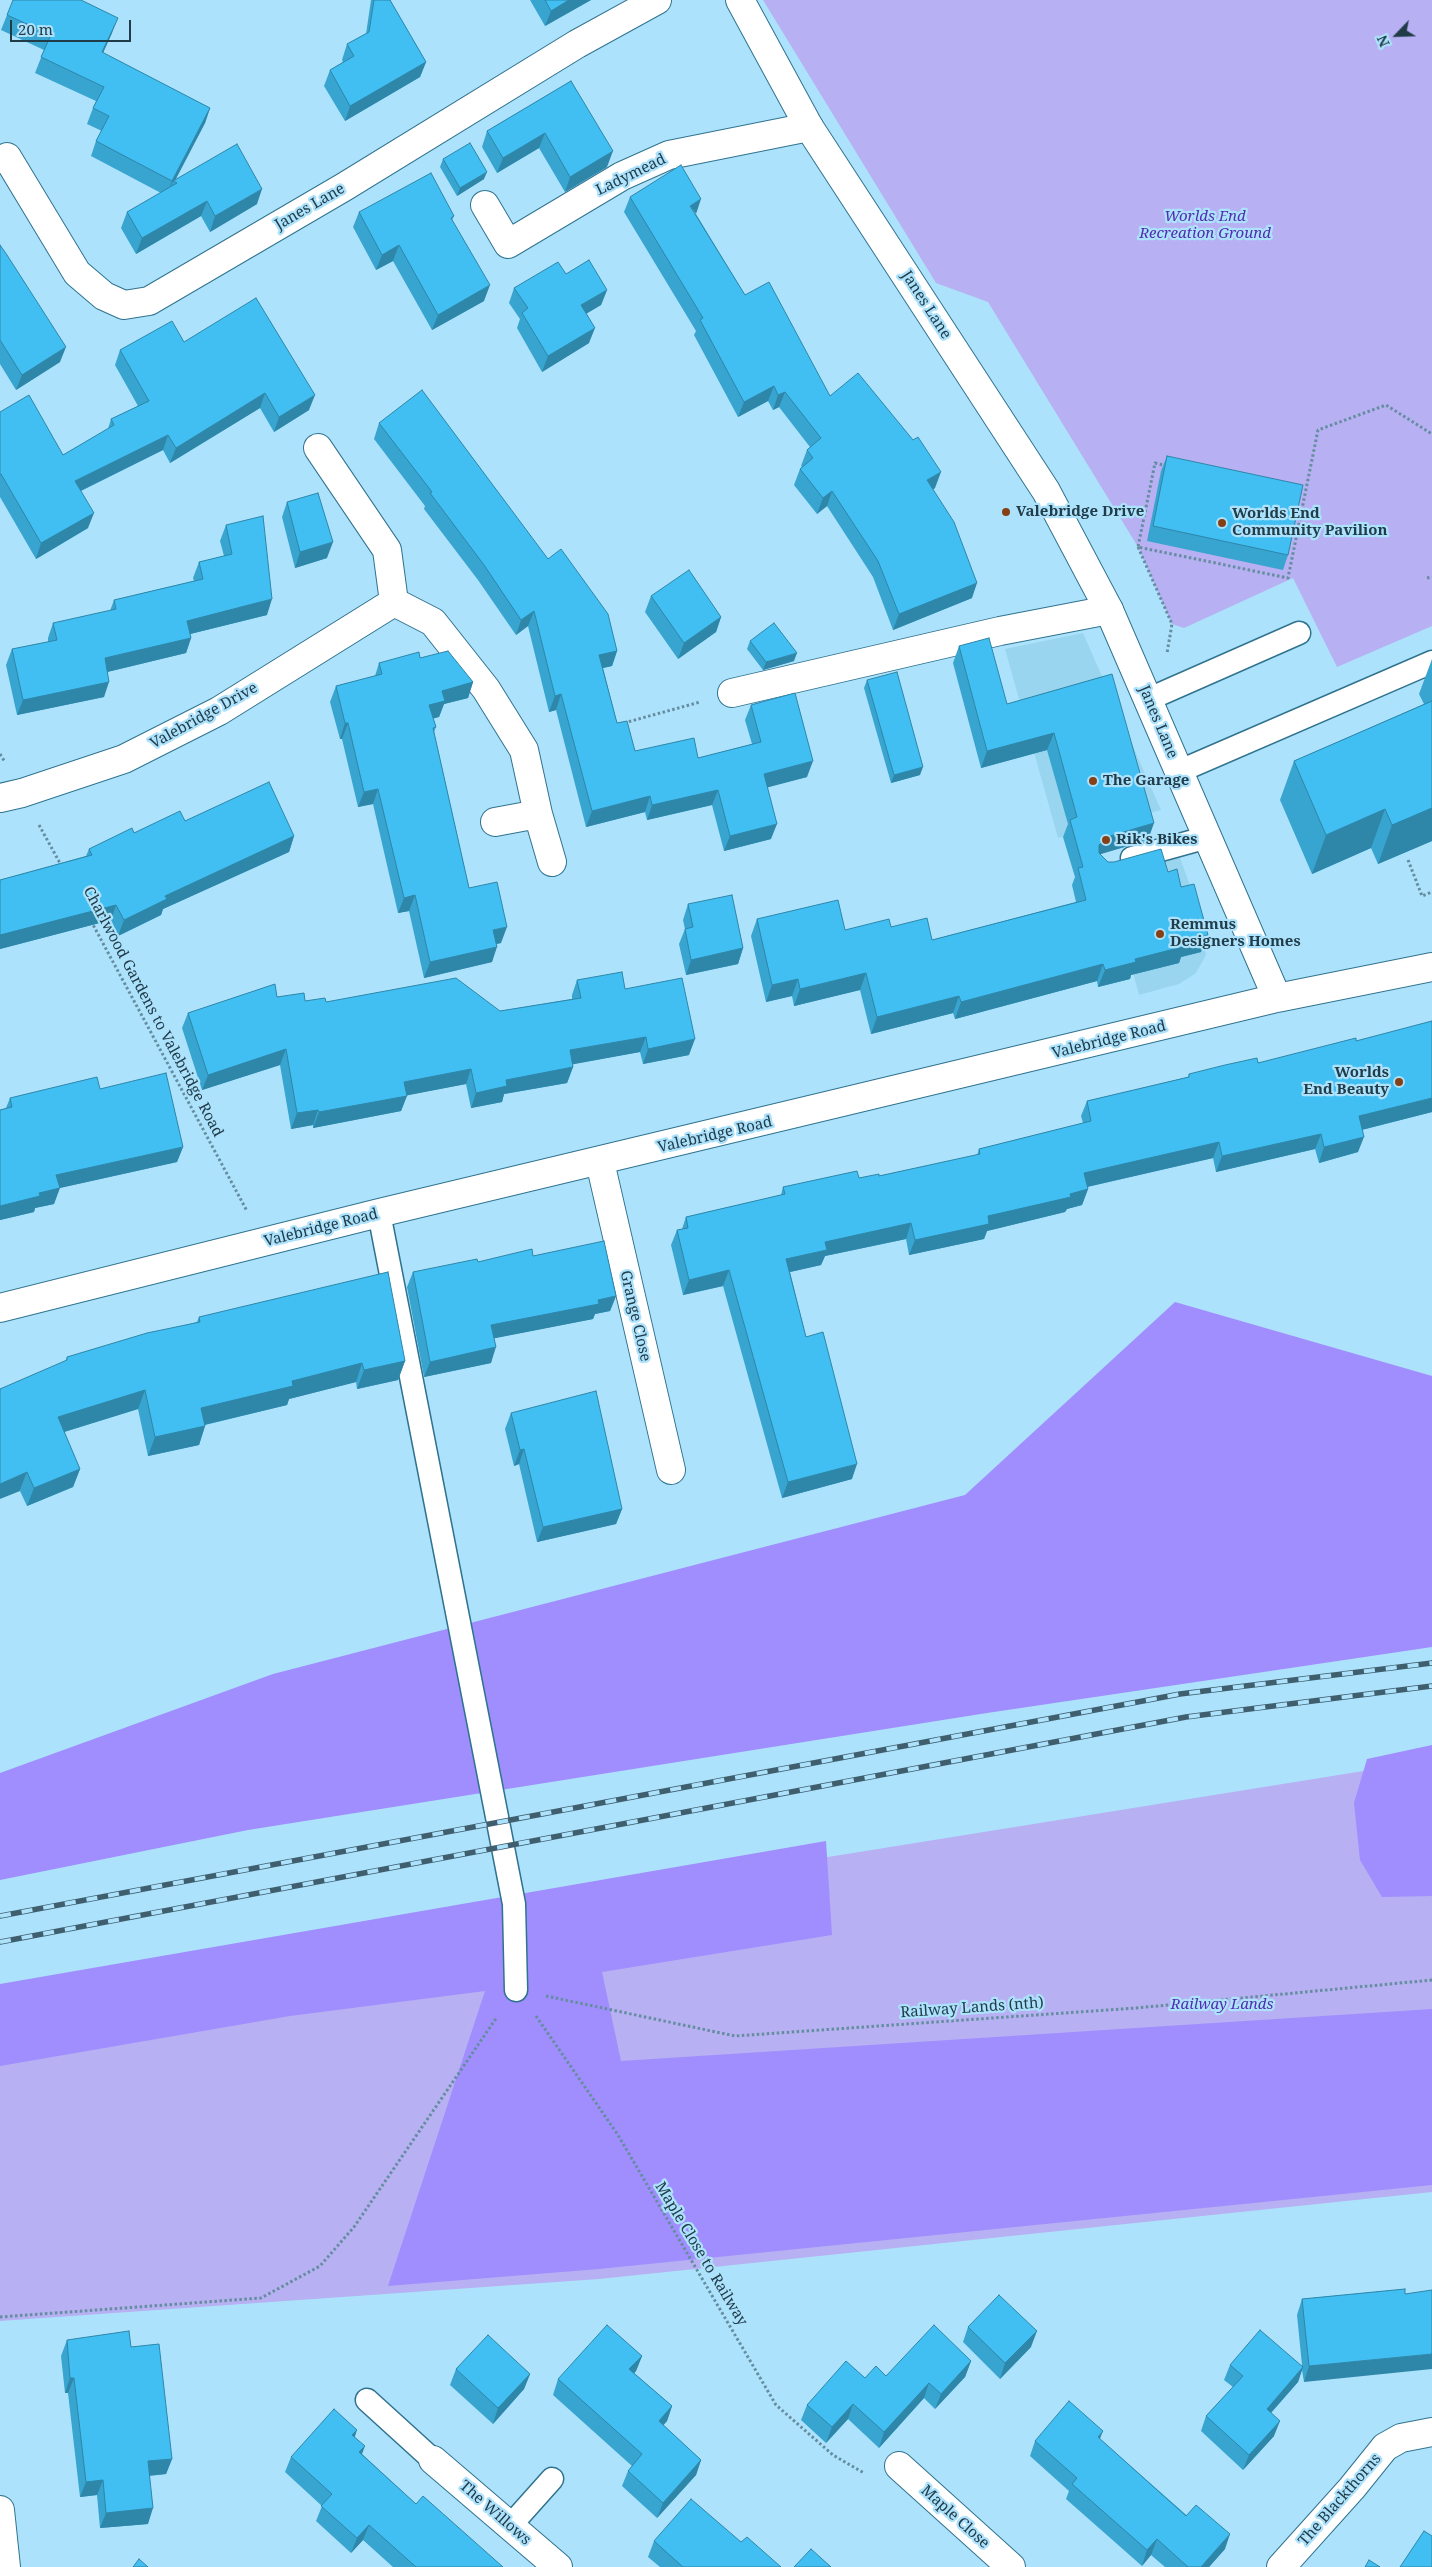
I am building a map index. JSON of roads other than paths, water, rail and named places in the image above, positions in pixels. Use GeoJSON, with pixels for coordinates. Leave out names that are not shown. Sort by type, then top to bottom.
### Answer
{"type":"FeatureCollection","features":[{"type":"Feature","properties":{"kind":"street","name":"Janes Lane"},"geometry":{"type":"LineString","coordinates":[[7,156],[78,273],[104,296],[124,305],[149,301],[344,187],[577,44],[657,0]]}},
{"type":"Feature","properties":{"kind":"street","name":"Janes Lane"},"geometry":{"type":"LineString","coordinates":[[740,0],[809,127],[1046,491],[1109,610],[1277,998]]}},
{"type":"Feature","properties":{"kind":"street","name":"Ladymead"},"geometry":{"type":"LineString","coordinates":[[485,205],[508,244],[622,176],[669,155],[809,127]]}},
{"type":"Feature","properties":{"kind":"street"},"geometry":{"type":"LineString","coordinates":[[318,448],[387,550],[394,602],[433,622],[486,689],[524,750],[538,814],[552,862]]}},
{"type":"Feature","properties":{"kind":"street","name":"Valebridge Drive"},"geometry":{"type":"LineString","coordinates":[[11,796],[124,759],[219,711],[394,602]]}},
{"type":"Feature","properties":{"kind":"street"},"geometry":{"type":"LineString","coordinates":[[732,693],[1000,631],[1109,610]]}},
{"type":"Feature","properties":{"kind":"street"},"geometry":{"type":"LineString","coordinates":[[495,822],[538,814]]}},
{"type":"Feature","properties":{"kind":"street","name":"Valebridge Road"},"geometry":{"type":"LineString","coordinates":[[0,1308],[378,1213],[600,1162],[1277,998],[1432,968]]}},
{"type":"Feature","properties":{"kind":"street","name":"Grange Close"},"geometry":{"type":"LineString","coordinates":[[600,1162],[671,1470]]}},
{"type":"Feature","properties":{"kind":"street","name":"The Blackthorns"},"geometry":{"type":"LineString","coordinates":[[1281,2567],[1352,2488],[1385,2447],[1401,2438],[1432,2432]]}},
{"type":"Feature","properties":{"kind":"street","name":"The Willows"},"geometry":{"type":"LineString","coordinates":[[433,2460],[558,2567]]}},
{"type":"Feature","properties":{"kind":"street","name":"Maple Close"},"geometry":{"type":"LineString","coordinates":[[899,2466],[1010,2567]]}},
{"type":"Feature","properties":{"kind":"street"},"geometry":{"type":"LineString","coordinates":[[0,2510],[6,2567]]}},
{"type":"Feature","properties":{"kind":"lane"},"geometry":{"type":"LineString","coordinates":[[1149,699],[1300,633]]}},
{"type":"Feature","properties":{"kind":"lane"},"geometry":{"type":"LineString","coordinates":[[1180,771],[1432,662]]}},
{"type":"Feature","properties":{"kind":"lane"},"geometry":{"type":"LineString","coordinates":[[1115,863],[1208,837]]}},
{"type":"Feature","properties":{"kind":"lane"},"geometry":{"type":"LineString","coordinates":[[378,1213],[514,1904],[516,1990]]}},
{"type":"Feature","properties":{"kind":"lane"},"geometry":{"type":"LineString","coordinates":[[367,2400],[433,2460]]}},
{"type":"Feature","properties":{"kind":"lane"},"geometry":{"type":"LineString","coordinates":[[510,2526],[552,2479]]}},
{"type":"Feature","properties":{"kind":"railway"},"geometry":{"type":"LineString","coordinates":[[0,1916],[1180,1694],[1432,1663]]}},
{"type":"Feature","properties":{"kind":"railway"},"geometry":{"type":"LineString","coordinates":[[0,1942],[1186,1717],[1432,1686]]}},
{"type":"Feature","properties":{"kind":"place","name":"Valebridge Drive"},"geometry":{"type":"Point","coordinates":[1006,512]}},
{"type":"Feature","properties":{"kind":"place","name":"Worlds End Community Pavilion"},"geometry":{"type":"Point","coordinates":[1222,523]}},
{"type":"Feature","properties":{"kind":"place","name":"The Garage"},"geometry":{"type":"Point","coordinates":[1093,781]}},
{"type":"Feature","properties":{"kind":"place","name":"Rik's Bikes"},"geometry":{"type":"Point","coordinates":[1106,840]}},
{"type":"Feature","properties":{"kind":"place","name":"Remmus Designers Homes"},"geometry":{"type":"Point","coordinates":[1160,934]}},
{"type":"Feature","properties":{"kind":"place","name":"Worlds End Beauty"},"geometry":{"type":"Point","coordinates":[1399,1082]}},
{"type":"Feature","properties":{"kind":"park label","name":"Worlds End Recreation Ground"},"geometry":{"type":"Point","coordinates":[1205,226]}},
{"type":"Feature","properties":{"kind":"park label","name":"Railway Lands"},"geometry":{"type":"Point","coordinates":[1222,2005]}}]}
